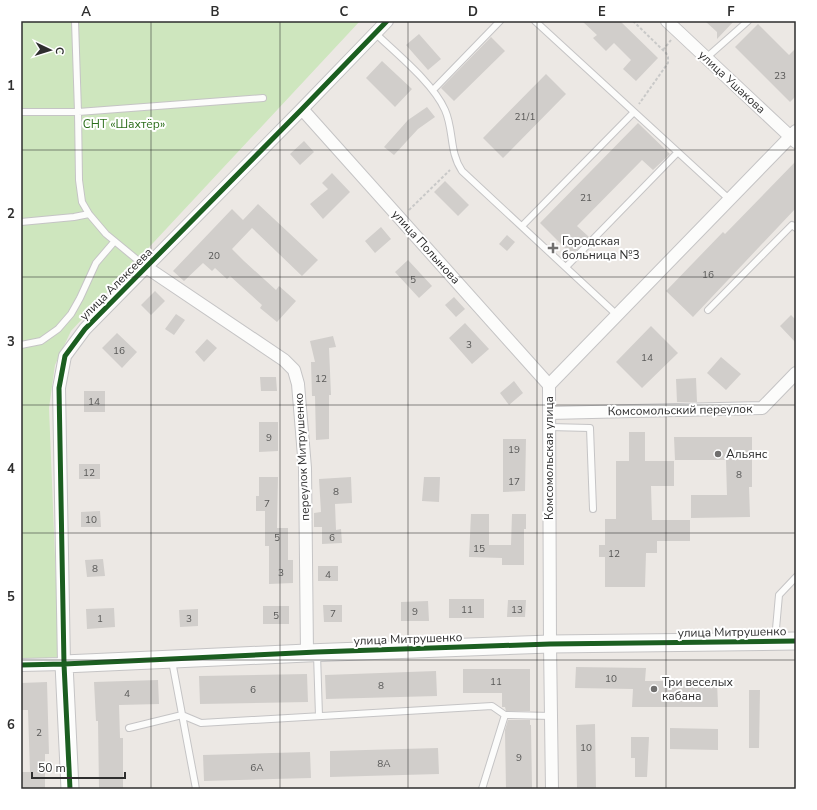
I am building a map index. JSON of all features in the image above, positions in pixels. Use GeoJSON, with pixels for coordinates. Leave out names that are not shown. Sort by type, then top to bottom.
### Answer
{"type":"FeatureCollection","features":[{"type":"Feature","properties":{"kind":"street","name":"улица Алексеева"},"geometry":{"type":"LineString","coordinates":[[70,789],[64,664],[59,388],[65,356],[85,329],[387,21]]}},
{"type":"Feature","properties":{"kind":"street","name":"улица Ушакова"},"geometry":{"type":"LineString","coordinates":[[667,21],[794,137]]}},
{"type":"Feature","properties":{"kind":"street","name":"улица Полынова"},"geometry":{"type":"LineString","coordinates":[[302,109],[549,385]]}},
{"type":"Feature","properties":{"kind":"street","name":"Комсомольская улица"},"geometry":{"type":"LineString","coordinates":[[552,789],[549,385],[730,200],[794,137]]}},
{"type":"Feature","properties":{"kind":"street","name":"переулок Митрушенко"},"geometry":{"type":"LineString","coordinates":[[146,268],[284,360],[294,370],[298,384],[305,468],[312,652]]}},
{"type":"Feature","properties":{"kind":"street","name":"Комсомольский переулок"},"geometry":{"type":"LineString","coordinates":[[549,413],[762,408],[796,372]]}},
{"type":"Feature","properties":{"kind":"street","name":"улица Митрушенко"},"geometry":{"type":"LineString","coordinates":[[21,665],[312,652],[550,644],[796,642]]}},
{"type":"Feature","properties":{"kind":"lane"},"geometry":{"type":"LineString","coordinates":[[75,21],[79,180],[82,202],[89,214],[114,242],[146,268]]}},
{"type":"Feature","properties":{"kind":"lane"},"geometry":{"type":"LineString","coordinates":[[433,90],[500,21]]}},
{"type":"Feature","properties":{"kind":"lane"},"geometry":{"type":"LineString","coordinates":[[535,21],[730,200]]}},
{"type":"Feature","properties":{"kind":"lane"},"geometry":{"type":"LineString","coordinates":[[706,58],[748,21]]}},
{"type":"Feature","properties":{"kind":"lane"},"geometry":{"type":"LineString","coordinates":[[375,33],[433,90],[445,110],[453,151],[457,164],[462,171],[617,315]]}},
{"type":"Feature","properties":{"kind":"lane"},"geometry":{"type":"LineString","coordinates":[[21,112],[78,112],[263,98]]}},
{"type":"Feature","properties":{"kind":"lane"},"geometry":{"type":"LineString","coordinates":[[522,226],[634,112]]}},
{"type":"Feature","properties":{"kind":"lane"},"geometry":{"type":"LineString","coordinates":[[566,268],[678,152]]}},
{"type":"Feature","properties":{"kind":"lane"},"geometry":{"type":"LineString","coordinates":[[21,222],[74,217],[89,214]]}},
{"type":"Feature","properties":{"kind":"lane"},"geometry":{"type":"LineString","coordinates":[[708,310],[792,225],[796,228]]}},
{"type":"Feature","properties":{"kind":"lane"},"geometry":{"type":"LineString","coordinates":[[21,346],[41,341],[58,329],[71,314],[96,262],[114,242]]}},
{"type":"Feature","properties":{"kind":"lane"},"geometry":{"type":"LineString","coordinates":[[549,427],[590,428],[593,509]]}},
{"type":"Feature","properties":{"kind":"lane"},"geometry":{"type":"LineString","coordinates":[[775,642],[779,595],[796,577]]}},
{"type":"Feature","properties":{"kind":"lane"},"geometry":{"type":"LineString","coordinates":[[312,652],[320,716]]}},
{"type":"Feature","properties":{"kind":"lane"},"geometry":{"type":"LineString","coordinates":[[172,659],[196,789]]}},
{"type":"Feature","properties":{"kind":"lane"},"geometry":{"type":"LineString","coordinates":[[129,728],[182,715],[201,723],[492,706],[505,715],[551,716]]}},
{"type":"Feature","properties":{"kind":"lane"},"geometry":{"type":"LineString","coordinates":[[482,789],[505,715]]}},
{"type":"Feature","properties":{"kind":"path"},"geometry":{"type":"LineString","coordinates":[[633,21],[666,53],[668,57],[668,63],[634,112]]}},
{"type":"Feature","properties":{"kind":"path"},"geometry":{"type":"LineString","coordinates":[[400,219],[457,164]]}},
{"type":"Feature","properties":{"kind":"green space","name":"СНТ «Шахтёр»"},"geometry":{"type":"Polygon","coordinates":[[[21,21],[360,21],[71,331],[55,365],[49,408],[59,657],[21,660],[21,21]]]}},
{"type":"Feature","properties":{"kind":"building"},"geometry":{"type":"Polygon","coordinates":[[[582,21],[620,21],[658,58],[636,81],[623,69],[631,60],[614,43],[606,51],[593,38],[597,35],[582,21]]]}},
{"type":"Feature","properties":{"kind":"building"},"geometry":{"type":"Polygon","coordinates":[[[705,21],[734,21],[717,39],[717,32],[705,21]]]}},
{"type":"Feature","properties":{"kind":"building"},"geometry":{"type":"Polygon","coordinates":[[[758,24],[789,55],[796,48],[796,96],[790,102],[735,47],[758,24]]]}},
{"type":"Feature","properties":{"kind":"building"},"geometry":{"type":"Polygon","coordinates":[[[419,34],[441,59],[428,70],[406,45],[419,34]]]}},
{"type":"Feature","properties":{"kind":"building"},"geometry":{"type":"Polygon","coordinates":[[[491,37],[505,51],[454,101],[441,88],[491,37]]]}},
{"type":"Feature","properties":{"kind":"building"},"geometry":{"type":"Polygon","coordinates":[[[382,61],[412,89],[395,107],[366,78],[382,61]]]}},
{"type":"Feature","properties":{"kind":"building"},"geometry":{"type":"Polygon","coordinates":[[[546,74],[566,94],[503,158],[483,138],[546,74]]]}},
{"type":"Feature","properties":{"kind":"building"},"geometry":{"type":"Polygon","coordinates":[[[427,107],[435,117],[418,129],[394,155],[384,147],[408,120],[427,107]]]}},
{"type":"Feature","properties":{"kind":"building"},"geometry":{"type":"Polygon","coordinates":[[[638,123],[670,154],[653,170],[642,160],[577,226],[589,237],[572,255],[540,223],[638,123]]]}},
{"type":"Feature","properties":{"kind":"building"},"geometry":{"type":"Polygon","coordinates":[[[304,141],[314,152],[300,165],[290,154],[304,141]]]}},
{"type":"Feature","properties":{"kind":"building"},"geometry":{"type":"Polygon","coordinates":[[[796,161],[796,208],[693,317],[666,291],[723,232],[725,234],[796,161]]]}},
{"type":"Feature","properties":{"kind":"building"},"geometry":{"type":"Polygon","coordinates":[[[332,173],[350,192],[323,219],[310,204],[328,189],[322,183],[332,173]]]}},
{"type":"Feature","properties":{"kind":"building"},"geometry":{"type":"Polygon","coordinates":[[[445,181],[469,205],[458,216],[434,192],[445,181]]]}},
{"type":"Feature","properties":{"kind":"building"},"geometry":{"type":"Polygon","coordinates":[[[258,204],[318,260],[302,276],[252,228],[232,249],[276,290],[279,286],[296,301],[277,322],[260,308],[262,305],[230,276],[227,279],[215,268],[212,271],[203,263],[184,281],[173,271],[232,209],[243,220],[258,204]]]}},
{"type":"Feature","properties":{"kind":"building"},"geometry":{"type":"Polygon","coordinates":[[[381,227],[391,239],[375,253],[365,241],[381,227]]]}},
{"type":"Feature","properties":{"kind":"building"},"geometry":{"type":"Polygon","coordinates":[[[507,235],[515,242],[507,251],[499,244],[507,235]]]}},
{"type":"Feature","properties":{"kind":"building"},"geometry":{"type":"Polygon","coordinates":[[[408,260],[432,286],[419,298],[395,272],[408,260]]]}},
{"type":"Feature","properties":{"kind":"building"},"geometry":{"type":"Polygon","coordinates":[[[155,291],[165,301],[151,315],[141,305],[155,291]]]}},
{"type":"Feature","properties":{"kind":"building"},"geometry":{"type":"Polygon","coordinates":[[[454,297],[465,309],[456,317],[445,305],[454,297]]]}},
{"type":"Feature","properties":{"kind":"building"},"geometry":{"type":"Polygon","coordinates":[[[176,314],[185,320],[174,335],[165,329],[176,314]]]}},
{"type":"Feature","properties":{"kind":"building"},"geometry":{"type":"Polygon","coordinates":[[[791,315],[796,320],[796,343],[780,326],[791,315]]]}},
{"type":"Feature","properties":{"kind":"building"},"geometry":{"type":"Polygon","coordinates":[[[465,323],[489,349],[472,364],[449,338],[465,323]]]}},
{"type":"Feature","properties":{"kind":"building"},"geometry":{"type":"Polygon","coordinates":[[[651,326],[678,353],[642,388],[616,362],[651,326]]]}},
{"type":"Feature","properties":{"kind":"building"},"geometry":{"type":"Polygon","coordinates":[[[117,333],[137,352],[122,368],[102,348],[117,333]]]}},
{"type":"Feature","properties":{"kind":"building"},"geometry":{"type":"Polygon","coordinates":[[[333,336],[336,347],[329,348],[331,395],[329,395],[329,439],[316,440],[315,396],[312,396],[311,362],[315,362],[310,341],[333,336]]]}},
{"type":"Feature","properties":{"kind":"building"},"geometry":{"type":"Polygon","coordinates":[[[207,339],[217,348],[204,362],[195,352],[207,339]]]}},
{"type":"Feature","properties":{"kind":"building"},"geometry":{"type":"Polygon","coordinates":[[[721,357],[741,374],[726,390],[707,373],[721,357]]]}},
{"type":"Feature","properties":{"kind":"building"},"geometry":{"type":"Polygon","coordinates":[[[260,377],[276,377],[277,391],[261,391],[260,377]]]}},
{"type":"Feature","properties":{"kind":"building"},"geometry":{"type":"Polygon","coordinates":[[[696,378],[697,402],[677,402],[676,379],[696,378]]]}},
{"type":"Feature","properties":{"kind":"building"},"geometry":{"type":"Polygon","coordinates":[[[514,381],[523,393],[509,405],[500,393],[514,381]]]}},
{"type":"Feature","properties":{"kind":"building"},"geometry":{"type":"Polygon","coordinates":[[[84,391],[105,391],[105,412],[84,412],[84,391]]]}},
{"type":"Feature","properties":{"kind":"building"},"geometry":{"type":"Polygon","coordinates":[[[259,422],[278,422],[278,451],[259,452],[259,422]]]}},
{"type":"Feature","properties":{"kind":"building"},"geometry":{"type":"Polygon","coordinates":[[[629,432],[645,432],[645,461],[674,461],[674,486],[651,486],[652,520],[690,520],[690,541],[657,541],[657,553],[646,553],[645,587],[605,587],[605,557],[599,557],[599,545],[605,545],[605,519],[616,519],[616,461],[629,461],[629,432]]]}},
{"type":"Feature","properties":{"kind":"building"},"geometry":{"type":"Polygon","coordinates":[[[674,437],[752,437],[752,487],[749,487],[750,517],[691,518],[691,495],[727,495],[726,460],[675,460],[674,437]]]}},
{"type":"Feature","properties":{"kind":"building"},"geometry":{"type":"Polygon","coordinates":[[[503,439],[526,439],[525,491],[503,492],[503,439]]]}},
{"type":"Feature","properties":{"kind":"building"},"geometry":{"type":"Polygon","coordinates":[[[79,464],[100,464],[100,479],[79,479],[79,464]]]}},
{"type":"Feature","properties":{"kind":"building"},"geometry":{"type":"Polygon","coordinates":[[[259,477],[278,477],[277,528],[288,528],[288,560],[293,560],[293,583],[269,584],[269,546],[265,546],[265,511],[256,511],[256,496],[259,496],[259,477]]]}},
{"type":"Feature","properties":{"kind":"building"},"geometry":{"type":"Polygon","coordinates":[[[351,477],[352,503],[335,504],[336,530],[341,529],[342,543],[322,544],[322,527],[314,527],[314,513],[321,512],[319,479],[351,477]]]}},
{"type":"Feature","properties":{"kind":"building"},"geometry":{"type":"Polygon","coordinates":[[[424,477],[440,477],[439,502],[422,501],[424,477]]]}},
{"type":"Feature","properties":{"kind":"building"},"geometry":{"type":"Polygon","coordinates":[[[100,511],[101,527],[81,527],[81,512],[100,511]]]}},
{"type":"Feature","properties":{"kind":"building"},"geometry":{"type":"Polygon","coordinates":[[[471,514],[489,514],[489,545],[511,545],[512,514],[526,514],[526,529],[524,529],[524,565],[502,565],[502,558],[469,557],[471,514]]]}},
{"type":"Feature","properties":{"kind":"building"},"geometry":{"type":"Polygon","coordinates":[[[103,559],[105,576],[87,577],[85,560],[103,559]]]}},
{"type":"Feature","properties":{"kind":"building"},"geometry":{"type":"Polygon","coordinates":[[[318,566],[338,566],[338,581],[318,581],[318,566]]]}},
{"type":"Feature","properties":{"kind":"building"},"geometry":{"type":"Polygon","coordinates":[[[449,599],[484,599],[484,618],[449,618],[449,599]]]}},
{"type":"Feature","properties":{"kind":"building"},"geometry":{"type":"Polygon","coordinates":[[[508,600],[526,600],[525,617],[507,617],[508,600]]]}},
{"type":"Feature","properties":{"kind":"building"},"geometry":{"type":"Polygon","coordinates":[[[428,601],[429,621],[401,621],[401,602],[428,601]]]}},
{"type":"Feature","properties":{"kind":"building"},"geometry":{"type":"Polygon","coordinates":[[[323,605],[342,605],[342,622],[324,622],[323,605]]]}},
{"type":"Feature","properties":{"kind":"building"},"geometry":{"type":"Polygon","coordinates":[[[263,606],[289,606],[289,624],[263,624],[263,606]]]}},
{"type":"Feature","properties":{"kind":"building"},"geometry":{"type":"Polygon","coordinates":[[[114,608],[115,627],[87,629],[86,609],[114,608]]]}},
{"type":"Feature","properties":{"kind":"building"},"geometry":{"type":"Polygon","coordinates":[[[198,609],[198,626],[180,627],[179,610],[198,609]]]}},
{"type":"Feature","properties":{"kind":"building"},"geometry":{"type":"Polygon","coordinates":[[[576,667],[646,668],[645,681],[717,681],[718,707],[632,707],[633,689],[575,688],[576,667]]]}},
{"type":"Feature","properties":{"kind":"building"},"geometry":{"type":"Polygon","coordinates":[[[463,669],[530,669],[530,711],[506,711],[505,707],[502,707],[502,693],[463,693],[463,669]]]}},
{"type":"Feature","properties":{"kind":"building"},"geometry":{"type":"Polygon","coordinates":[[[436,671],[437,696],[326,699],[325,675],[436,671]]]}},
{"type":"Feature","properties":{"kind":"building"},"geometry":{"type":"Polygon","coordinates":[[[307,674],[308,702],[200,704],[199,676],[307,674]]]}},
{"type":"Feature","properties":{"kind":"building"},"geometry":{"type":"Polygon","coordinates":[[[158,680],[159,704],[119,705],[120,738],[123,738],[123,789],[99,789],[98,721],[96,721],[94,682],[158,680]]]}},
{"type":"Feature","properties":{"kind":"building"},"geometry":{"type":"Polygon","coordinates":[[[47,682],[49,754],[45,754],[45,789],[21,789],[21,772],[30,772],[28,710],[21,710],[21,683],[47,682]]]}},
{"type":"Feature","properties":{"kind":"building"},"geometry":{"type":"Polygon","coordinates":[[[749,690],[760,690],[759,748],[749,748],[749,690]]]}},
{"type":"Feature","properties":{"kind":"building"},"geometry":{"type":"Polygon","coordinates":[[[508,720],[530,720],[532,789],[506,789],[505,730],[508,720]]]}},
{"type":"Feature","properties":{"kind":"building"},"geometry":{"type":"Polygon","coordinates":[[[595,724],[596,789],[577,789],[576,725],[595,724]]]}},
{"type":"Feature","properties":{"kind":"building"},"geometry":{"type":"Polygon","coordinates":[[[670,728],[718,729],[718,750],[670,749],[670,728]]]}},
{"type":"Feature","properties":{"kind":"building"},"geometry":{"type":"Polygon","coordinates":[[[631,737],[649,737],[647,777],[635,777],[635,758],[631,758],[631,737]]]}},
{"type":"Feature","properties":{"kind":"building"},"geometry":{"type":"Polygon","coordinates":[[[438,748],[439,774],[330,777],[330,751],[438,748]]]}},
{"type":"Feature","properties":{"kind":"building"},"geometry":{"type":"Polygon","coordinates":[[[310,752],[311,778],[204,781],[203,755],[310,752]]]}},
{"type":"Feature","properties":{"kind":"cycle path"},"geometry":{"type":"LineString","coordinates":[[70,789],[64,664],[59,388],[65,356],[85,329],[387,21]]}},
{"type":"Feature","properties":{"kind":"cycle path"},"geometry":{"type":"LineString","coordinates":[[21,665],[317,652],[550,644],[796,641]]}},
{"type":"Feature","properties":{"kind":"place","name":"Городская больница №3"},"geometry":{"type":"Point","coordinates":[553,248]}},
{"type":"Feature","properties":{"kind":"place","name":"Альянс"},"geometry":{"type":"Point","coordinates":[718,454]}},
{"type":"Feature","properties":{"kind":"place","name":"Три веселых кабана"},"geometry":{"type":"Point","coordinates":[654,689]}}]}
